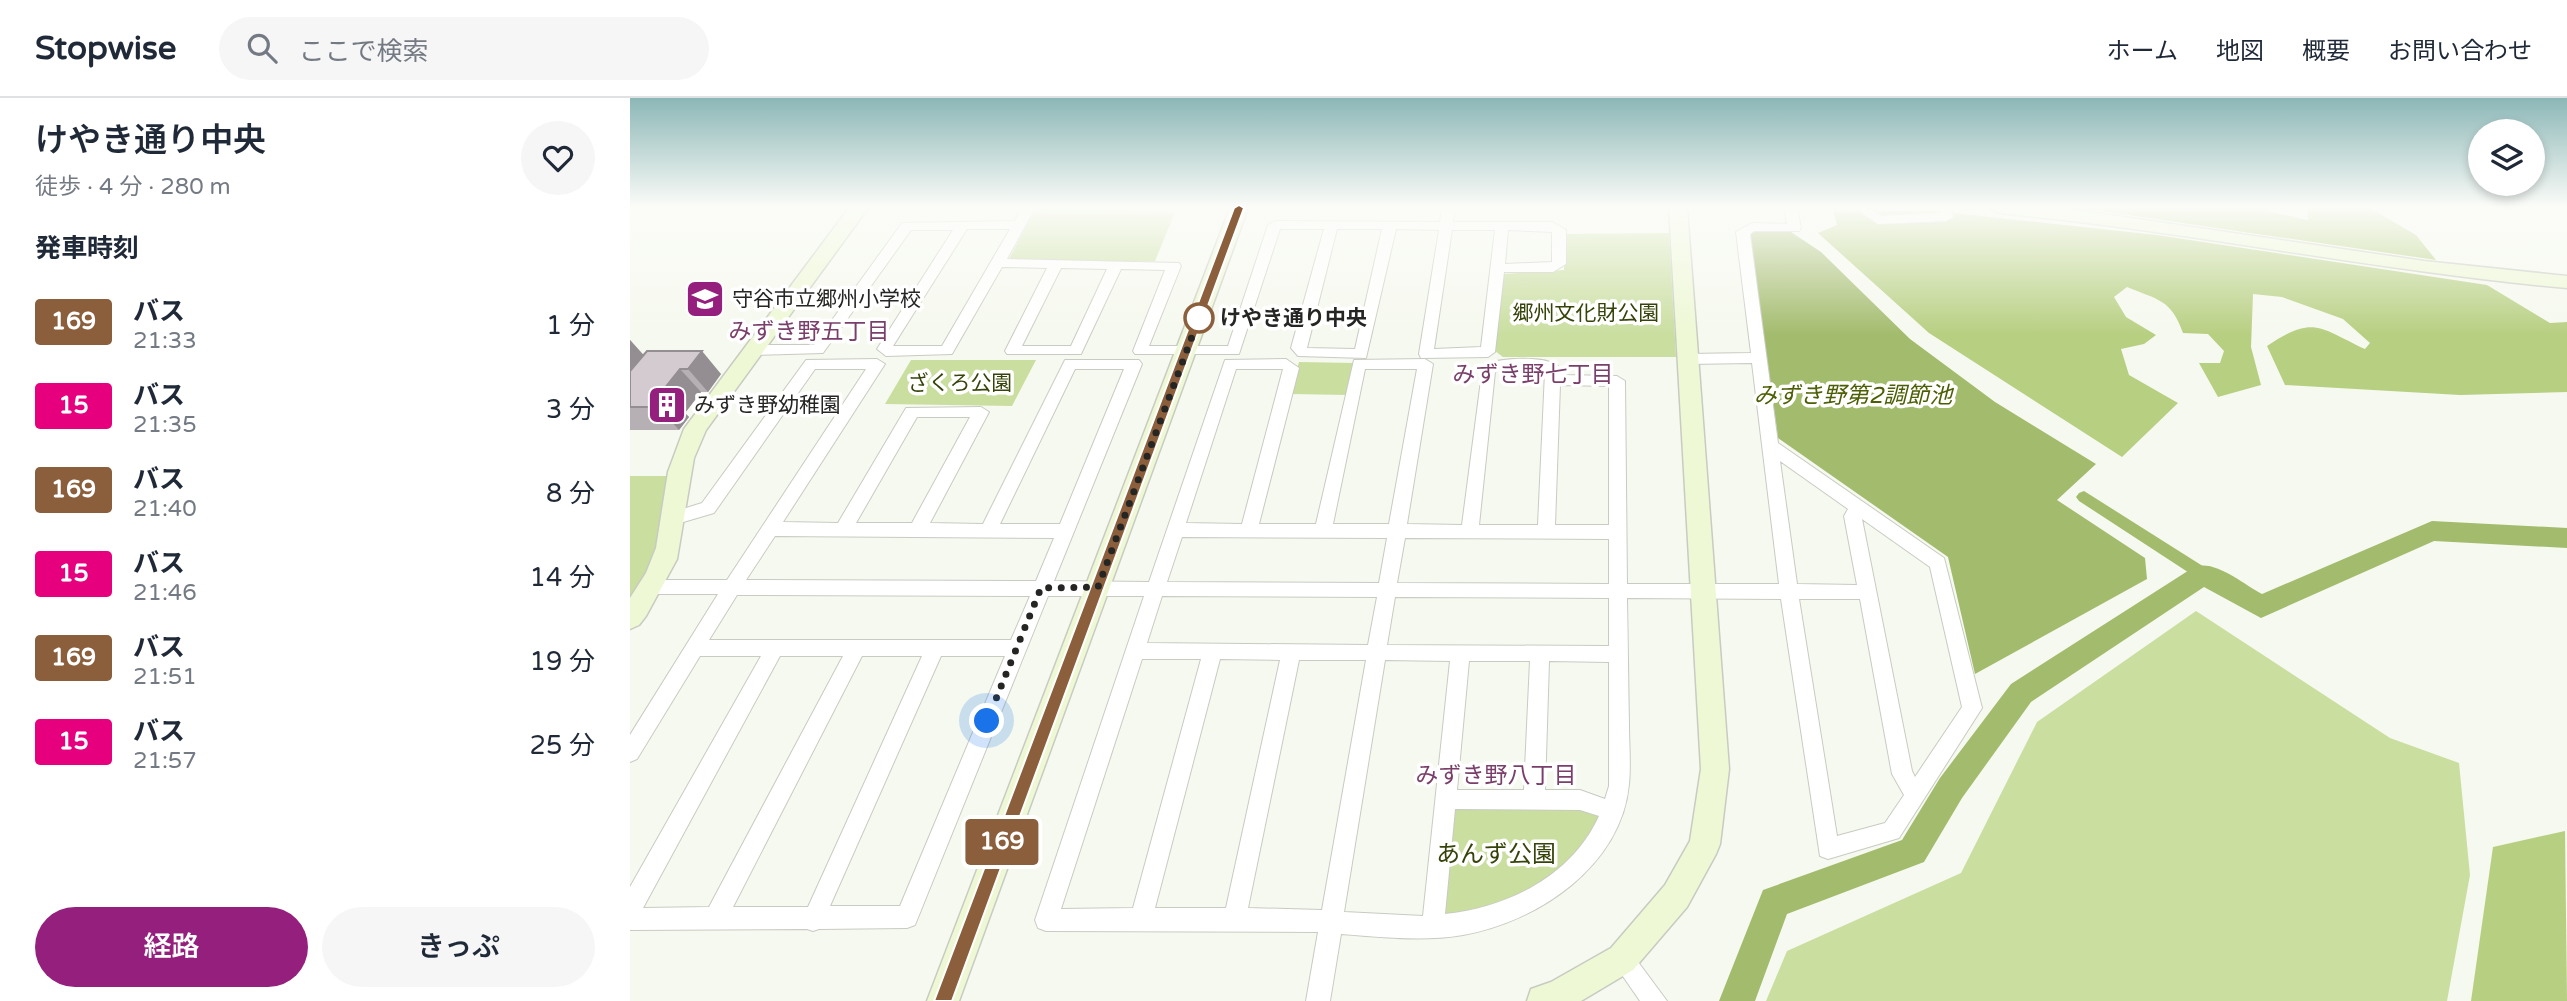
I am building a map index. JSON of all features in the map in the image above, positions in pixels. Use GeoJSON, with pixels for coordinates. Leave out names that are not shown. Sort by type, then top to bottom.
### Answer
{"type":"FeatureCollection","features":[{"type":"Feature","properties":{"kind":"street"},"geometry":{"type":"LineString","coordinates":[[630,618],[652,586],[667,551],[686,444],[827,250]]}},
{"type":"Feature","properties":{"kind":"street"},"geometry":{"type":"LineString","coordinates":[[752,350],[818,350],[889,250]]}},
{"type":"Feature","properties":{"kind":"street"},"geometry":{"type":"LineString","coordinates":[[947,250],[884,349],[886,351],[947,351],[1006,250]]}},
{"type":"Feature","properties":{"kind":"street"},"geometry":{"type":"LineString","coordinates":[[943,1001],[1223,250]]}},
{"type":"Feature","properties":{"kind":"street"},"geometry":{"type":"LineString","coordinates":[[999,263],[1174,266],[1140,351],[1234,351],[1267,250]]}},
{"type":"Feature","properties":{"kind":"street"},"geometry":{"type":"LineString","coordinates":[[1324,250],[1298,348],[1303,353],[1361,354],[1384,250]]}},
{"type":"Feature","properties":{"kind":"street"},"geometry":{"type":"LineString","coordinates":[[1442,250],[1426,354],[1488,352],[1500,250]]}},
{"type":"Feature","properties":{"kind":"street"},"geometry":{"type":"LineString","coordinates":[[1499,268],[1553,268],[1559,264],[1559,250]]}},
{"type":"Feature","properties":{"kind":"street"},"geometry":{"type":"LineString","coordinates":[[1542,1001],[1557,997],[1622,959],[1676,896],[1705,844],[1715,769],[1681,250]]}},
{"type":"Feature","properties":{"kind":"street"},"geometry":{"type":"LineString","coordinates":[[1745,250],[1790,592],[1828,849],[1892,831],[1972,708],[1969,686],[1938,563],[1771,446]]}},
{"type":"Feature","properties":{"kind":"street"},"geometry":{"type":"LineString","coordinates":[[2310,250],[2372,260],[2567,282]]}},
{"type":"Feature","properties":{"kind":"street"},"geometry":{"type":"LineString","coordinates":[[1056,264],[1012,351],[1076,351],[1116,265]]}},
{"type":"Feature","properties":{"kind":"street"},"geometry":{"type":"LineString","coordinates":[[1688,359],[1760,358]]}},
{"type":"Feature","properties":{"kind":"street"},"geometry":{"type":"LineString","coordinates":[[630,753],[732,587],[877,365],[811,364],[708,508],[673,519]]}},
{"type":"Feature","properties":{"kind":"street"},"geometry":{"type":"LineString","coordinates":[[630,919],[813,920],[907,917],[1134,364],[1070,364],[989,530]]}},
{"type":"Feature","properties":{"kind":"street"},"geometry":{"type":"LineString","coordinates":[[1249,530],[1291,368],[1286,364],[1230,364],[1046,920],[1331,920],[1433,926],[1462,924],[1504,913],[1544,893],[1578,863],[1603,832],[1619,786],[1617,380],[1553,380]]}},
{"type":"Feature","properties":{"kind":"street"},"geometry":{"type":"LineString","coordinates":[[1318,1001],[1425,364],[1359,364],[1323,530]]}},
{"type":"Feature","properties":{"kind":"street"},"geometry":{"type":"LineString","coordinates":[[1470,532],[1488,369],[1497,365],[1547,365],[1553,370],[1553,380],[1546,532]]}},
{"type":"Feature","properties":{"kind":"street"},"geometry":{"type":"LineString","coordinates":[[843,530],[912,412],[981,412],[918,529]]}},
{"type":"Feature","properties":{"kind":"street"},"geometry":{"type":"LineString","coordinates":[[1859,506],[1853,516],[1902,774],[1915,795]]}},
{"type":"Feature","properties":{"kind":"street"},"geometry":{"type":"LineString","coordinates":[[770,528],[1065,531]]}},
{"type":"Feature","properties":{"kind":"street"},"geometry":{"type":"LineString","coordinates":[[1174,530],[1618,532]]}},
{"type":"Feature","properties":{"kind":"street"},"geometry":{"type":"LineString","coordinates":[[652,586],[1702,589],[1868,592]]}},
{"type":"Feature","properties":{"kind":"street"},"geometry":{"type":"LineString","coordinates":[[715,919],[858,647]]}},
{"type":"Feature","properties":{"kind":"street"},"geometry":{"type":"LineString","coordinates":[[694,648],[1017,648]]}},
{"type":"Feature","properties":{"kind":"street"},"geometry":{"type":"LineString","coordinates":[[630,909],[775,648]]}},
{"type":"Feature","properties":{"kind":"street"},"geometry":{"type":"LineString","coordinates":[[813,920],[935,648]]}},
{"type":"Feature","properties":{"kind":"street"},"geometry":{"type":"LineString","coordinates":[[1141,919],[1213,650]]}},
{"type":"Feature","properties":{"kind":"street"},"geometry":{"type":"LineString","coordinates":[[1135,651],[1620,654]]}},
{"type":"Feature","properties":{"kind":"street"},"geometry":{"type":"LineString","coordinates":[[1235,919],[1291,652]]}},
{"type":"Feature","properties":{"kind":"street"},"geometry":{"type":"LineString","coordinates":[[1433,926],[1460,653]]}},
{"type":"Feature","properties":{"kind":"street"},"geometry":{"type":"LineString","coordinates":[[1534,798],[1540,653]]}},
{"type":"Feature","properties":{"kind":"street"},"geometry":{"type":"LineString","coordinates":[[1444,799],[1580,800],[1611,811]]}},
{"type":"Feature","properties":{"kind":"street"},"geometry":{"type":"LineString","coordinates":[[1622,959],[1655,1001]]}},
{"type":"Feature","properties":{"kind":"green space"},"geometry":{"type":"Polygon","coordinates":[[[1014,250],[1159,250],[1155,261],[1008,261],[1014,250]]]}},
{"type":"Feature","properties":{"kind":"green space","name":"郷州文化財公園"},"geometry":{"type":"Polygon","coordinates":[[[1564,250],[1670,250],[1676,357],[1503,357],[1495,351],[1503,274],[1564,270],[1564,250]]]}},
{"type":"Feature","properties":{"kind":"green space","name":"ざくろ公園"},"geometry":{"type":"Polygon","coordinates":[[[911,360],[1036,360],[1012,406],[885,404],[911,360]]]}},
{"type":"Feature","properties":{"kind":"green space"},"geometry":{"type":"Polygon","coordinates":[[[1299,362],[1354,363],[1348,395],[1290,394],[1299,362]]]}},
{"type":"Feature","properties":{"kind":"green space"},"geometry":{"type":"Polygon","coordinates":[[[630,476],[668,476],[656,554],[630,604],[630,476]]]}},
{"type":"Feature","properties":{"kind":"green space"},"geometry":{"type":"Polygon","coordinates":[[[2196,611],[2390,738],[2459,763],[2470,875],[2447,1001],[1766,1001],[1787,951],[1961,873],[2037,722],[2196,611]]]}},
{"type":"Feature","properties":{"kind":"green space","name":"あんず公園"},"geometry":{"type":"Polygon","coordinates":[[[1580,806],[1600,814],[1571,858],[1555,874],[1538,886],[1498,905],[1447,918],[1442,910],[1450,808],[1580,806]]]}},
{"type":"Feature","properties":{"kind":"shaded area"},"geometry":{"type":"Polygon","coordinates":[[[1837,250],[2257,250],[2487,285],[2550,323],[2567,322],[2567,392],[2460,395],[2285,385],[2267,346],[2283,336],[2307,327],[2327,330],[2365,349],[2370,343],[2343,319],[2282,297],[2253,294],[2251,347],[2261,385],[2218,397],[2199,363],[2220,363],[2224,351],[2208,334],[2183,333],[2174,313],[2162,302],[2127,287],[2114,297],[2126,317],[2156,335],[2144,344],[2121,349],[2129,375],[2178,403],[2122,457],[1929,333],[1837,250]]]}},
{"type":"Feature","properties":{"kind":"shaded area"},"geometry":{"type":"Polygon","coordinates":[[[2368,250],[2428,250],[2436,260],[2368,250]]]}},
{"type":"Feature","properties":{"kind":"shaded area"},"geometry":{"type":"Polygon","coordinates":[[[2565,831],[2567,1001],[2471,1001],[2493,847],[2565,831]]]}},
{"type":"Feature","properties":{"kind":"water","name":"みずき野第2調節池"},"geometry":{"type":"Polygon","coordinates":[[[1752,250],[1818,250],[1910,339],[1995,402],[2096,464],[2057,500],[2145,558],[2147,579],[1975,674],[1948,557],[1778,438],[1752,250]]]}},
{"type":"Feature","properties":{"kind":"building"},"geometry":{"type":"Polygon","coordinates":[[[647,351],[702,351],[688,369],[680,369],[660,394],[668,394],[658,407],[630,407],[630,371],[647,351]]]}},
{"type":"Feature","properties":{"kind":"waterway"},"geometry":{"type":"LineString","coordinates":[[2084,497],[2203,574]]}},
{"type":"Feature","properties":{"kind":"waterway"},"geometry":{"type":"LineString","coordinates":[[1737,1001],[1775,902],[1913,851],[1951,788],[2021,693],[2203,574],[2261,607],[2432,531],[2567,538]]}},
{"type":"Feature","properties":{"kind":"bus line","name":"169"},"geometry":{"type":"LineString","coordinates":[[943,1001],[1224,250]]}},
{"type":"Feature","properties":{"kind":"place","name":"守谷市立郷州小学校"},"geometry":{"type":"Point","coordinates":[705,299]}},
{"type":"Feature","properties":{"kind":"place","name":"けやき通り中央"},"geometry":{"type":"Point","coordinates":[1199,318]}},
{"type":"Feature","properties":{"kind":"place","name":"みずき野幼稚園"},"geometry":{"type":"Point","coordinates":[667,405]}},
{"type":"Feature","properties":{"kind":"district","name":"みずき野五丁目"},"geometry":{"type":"Point","coordinates":[809,331]}},
{"type":"Feature","properties":{"kind":"district","name":"みずき野七丁目"},"geometry":{"type":"Point","coordinates":[1533,374]}},
{"type":"Feature","properties":{"kind":"district","name":"みずき野八丁目"},"geometry":{"type":"Point","coordinates":[1496,775]}},
{"type":"Feature","properties":{"kind":"route"},"geometry":{"type":"LineString","coordinates":[[987,721],[1041,588],[1098,587],[1199,318]]}}]}
